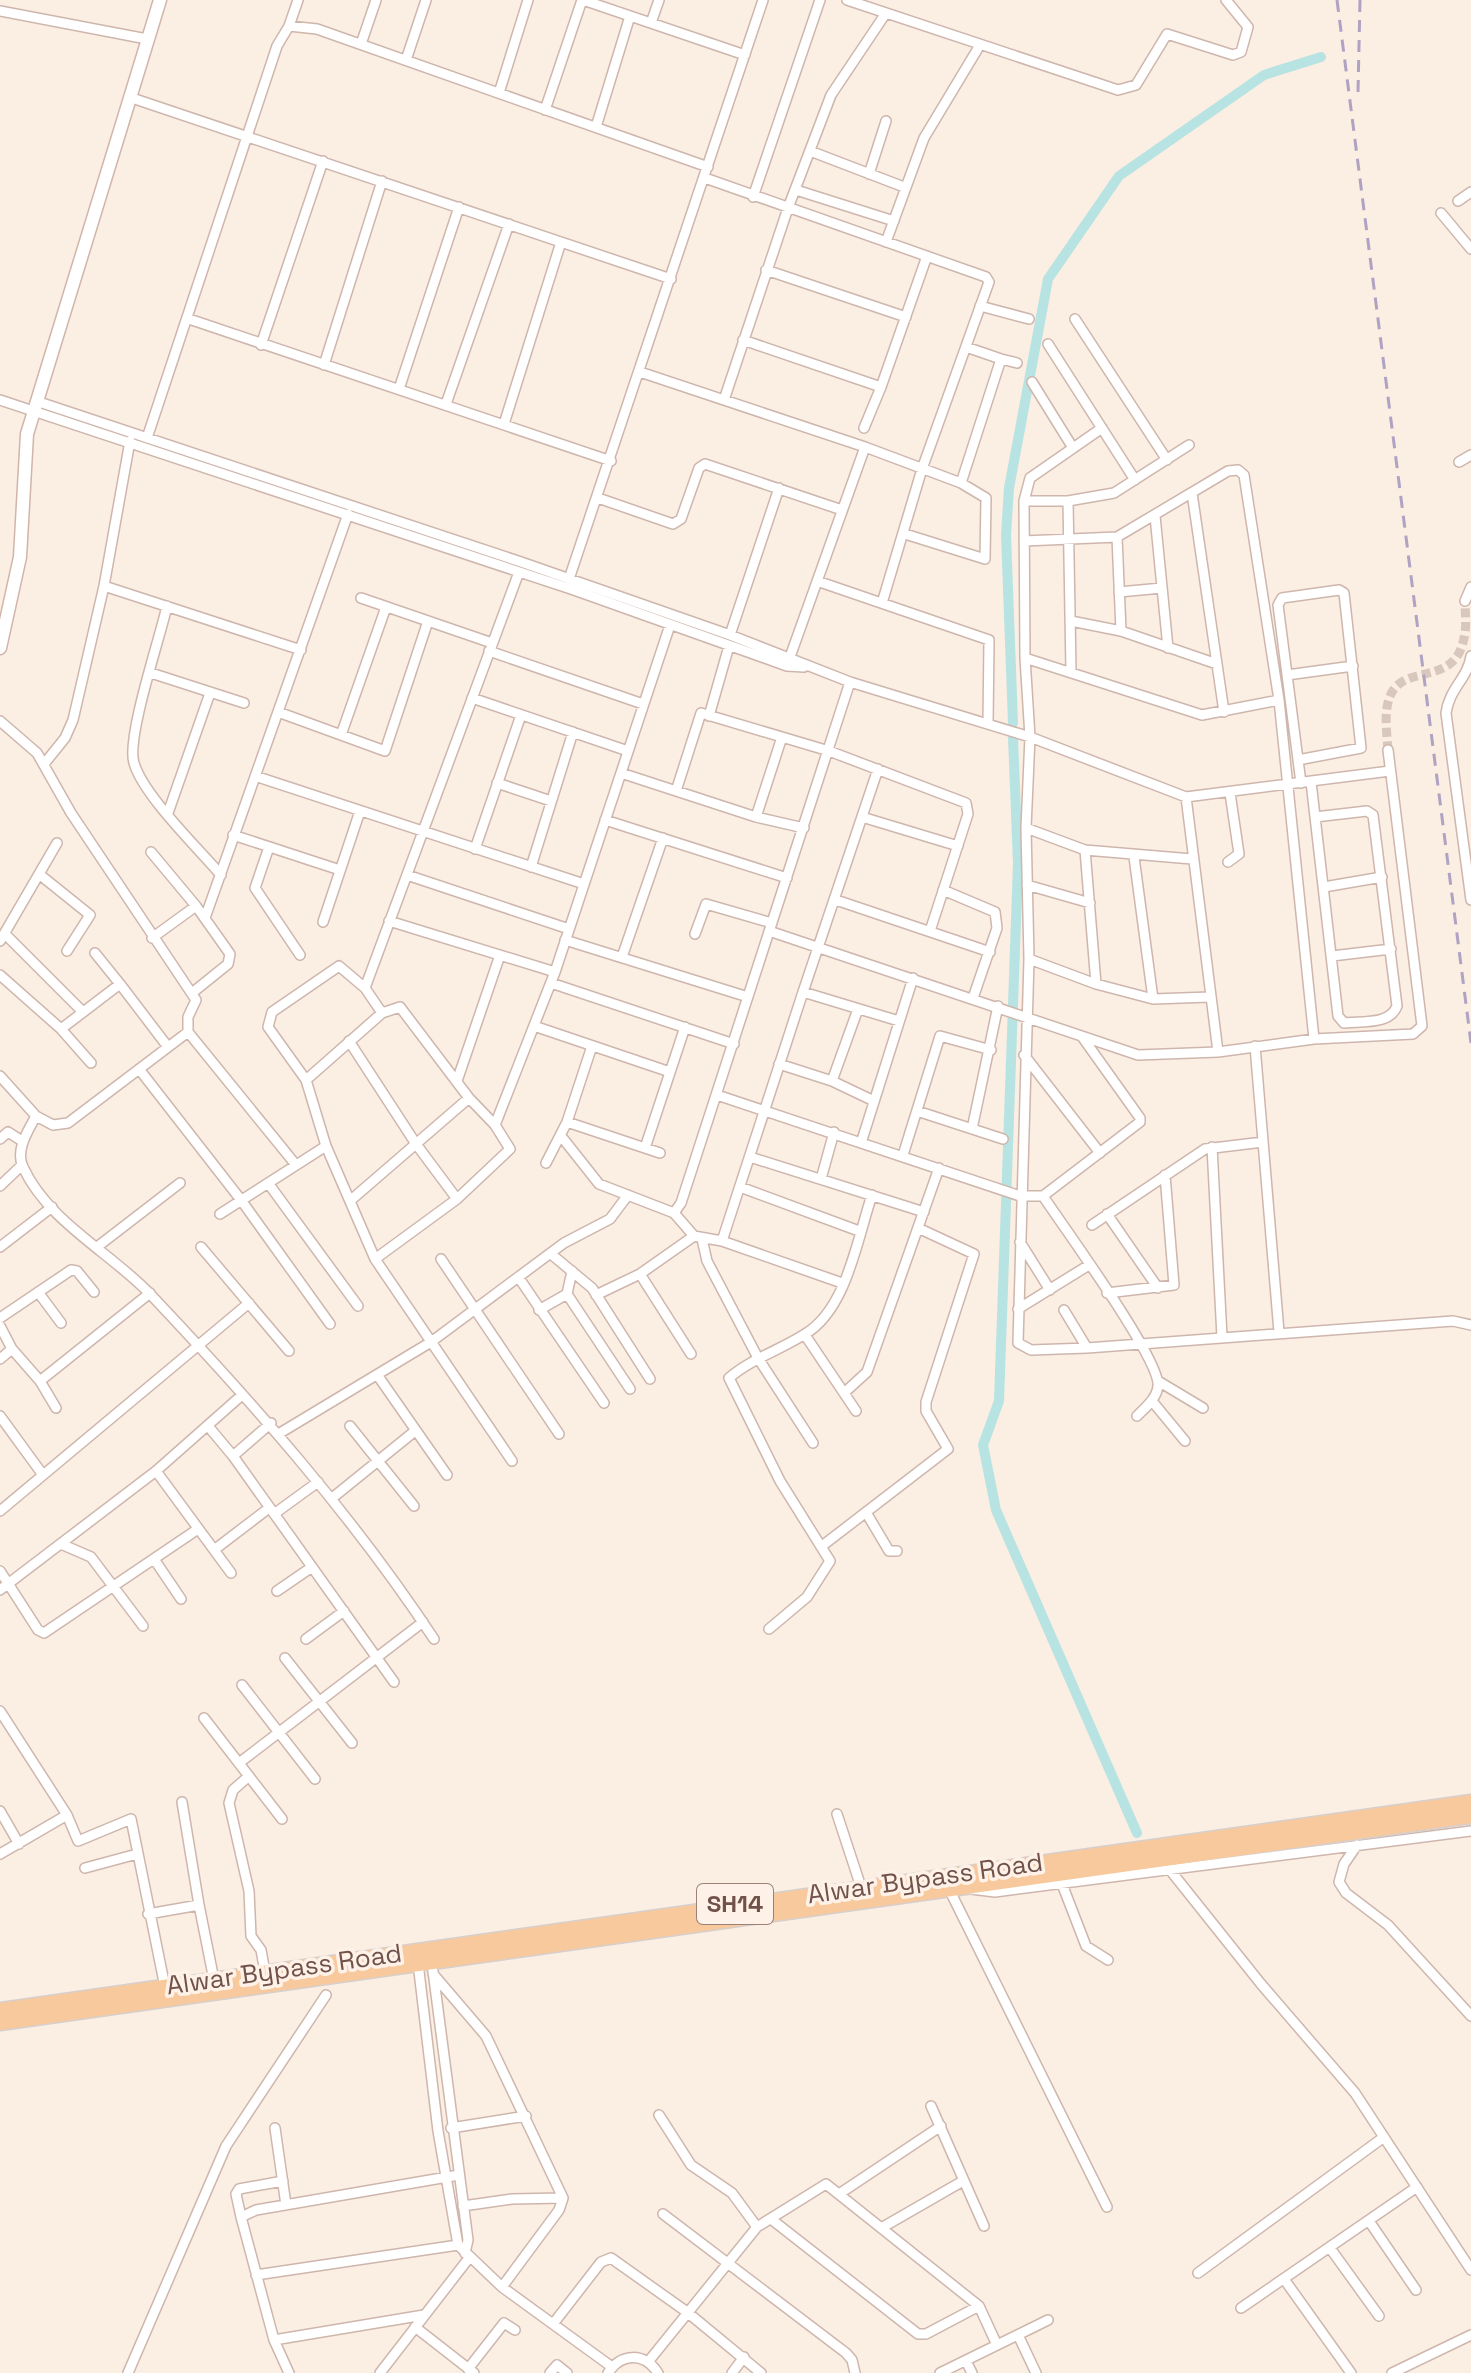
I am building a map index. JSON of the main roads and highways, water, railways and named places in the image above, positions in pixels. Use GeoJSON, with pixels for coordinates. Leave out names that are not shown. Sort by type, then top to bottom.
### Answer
{"type":"FeatureCollection","features":[{"type":"Feature","properties":{"kind":"main road","name":"Alwar Bypass Road"},"geometry":{"type":"LineString","coordinates":[[0,2010],[162,1976],[214,1980],[1471,1802]]}},
{"type":"Feature","properties":{"kind":"main road","name":"Alwar Bypass Road"},"geometry":{"type":"LineString","coordinates":[[0,2023],[428,1966],[955,1886],[1471,1816]]}},
{"type":"Feature","properties":{"kind":"waterway"},"geometry":{"type":"LineString","coordinates":[[1013,723],[1006,535],[1009,488],[1048,279],[1119,176],[1264,75],[1321,57]]}},
{"type":"Feature","properties":{"kind":"waterway"},"geometry":{"type":"LineString","coordinates":[[1013,738],[1018,863],[999,1401],[983,1445],[996,1510],[1137,1833]]}},
{"type":"Feature","properties":{"kind":"tunnel"},"geometry":{"type":"LineString","coordinates":[[1388,750],[1386,714],[1391,694],[1407,679],[1441,669],[1459,653],[1465,634],[1465,601]]}},
{"type":"Feature","properties":{"kind":"railway"},"geometry":{"type":"LineString","coordinates":[[1337,0],[1471,1043]]}},
{"type":"Feature","properties":{"kind":"railway"},"geometry":{"type":"LineString","coordinates":[[1358,92],[1360,0]]}}]}
